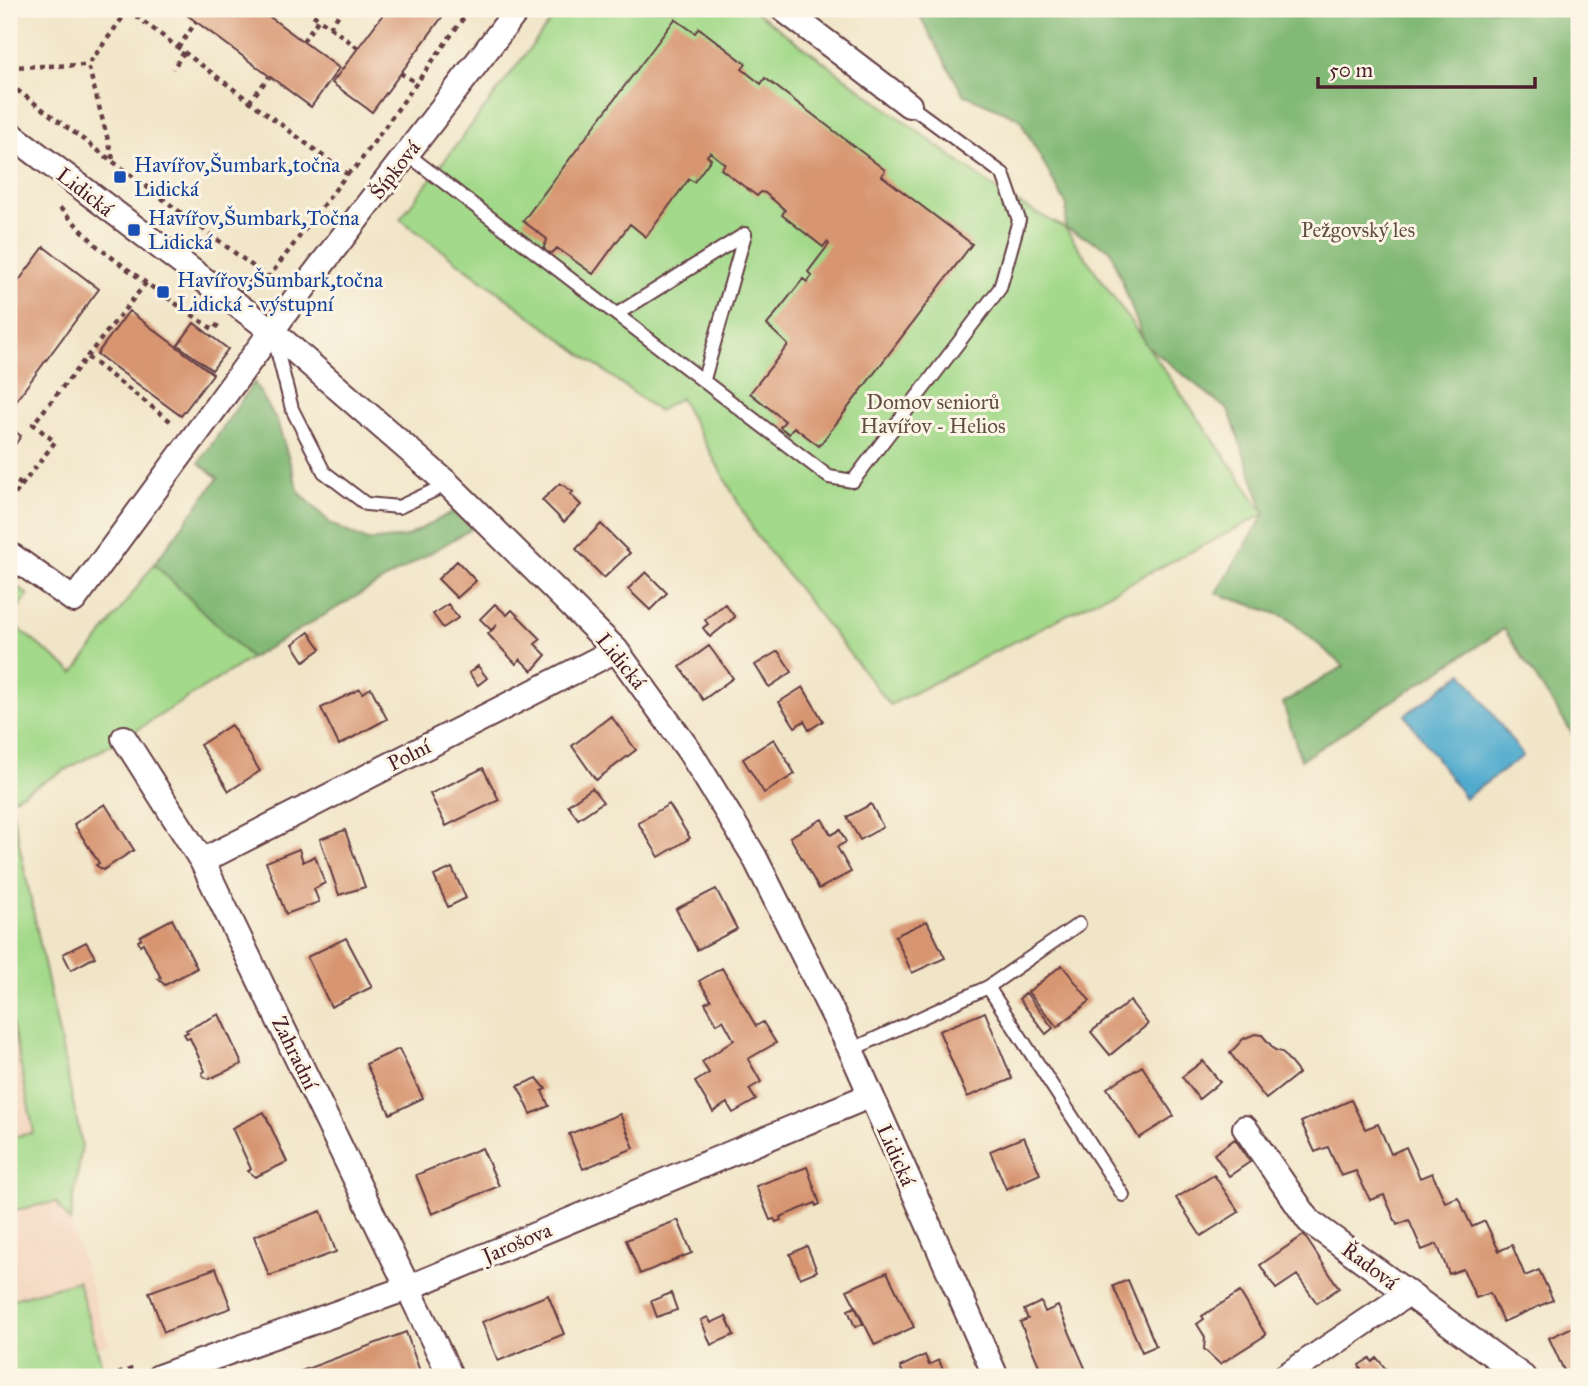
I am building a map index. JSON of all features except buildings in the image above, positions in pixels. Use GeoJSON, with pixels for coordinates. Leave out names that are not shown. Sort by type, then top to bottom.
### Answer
{"type":"FeatureCollection","features":[{"type":"Feature","properties":{"kind":"street","name":"Šípková"},"geometry":{"type":"LineString","coordinates":[[9,554],[74,600],[296,298],[518,9]]}},
{"type":"Feature","properties":{"kind":"street"},"geometry":{"type":"LineString","coordinates":[[783,9],[909,105]]}},
{"type":"Feature","properties":{"kind":"street","name":"Lidická"},"geometry":{"type":"LineString","coordinates":[[9,133],[272,331],[447,484],[616,650],[690,752],[754,856],[851,1050],[869,1096],[996,1377]]}},
{"type":"Feature","properties":{"kind":"street","name":"Polní"},"geometry":{"type":"LineString","coordinates":[[202,861],[616,650]]}},
{"type":"Feature","properties":{"kind":"street","name":"Zahradní"},"geometry":{"type":"LineString","coordinates":[[124,738],[202,861],[410,1287],[451,1377]]}},
{"type":"Feature","properties":{"kind":"street","name":"Jarošova"},"geometry":{"type":"LineString","coordinates":[[153,1371],[410,1287],[869,1096]]}},
{"type":"Feature","properties":{"kind":"street","name":"Řadová"},"geometry":{"type":"LineString","coordinates":[[1245,1128],[1309,1221],[1523,1377]]}},
{"type":"Feature","properties":{"kind":"street"},"geometry":{"type":"LineString","coordinates":[[1284,1377],[1407,1293]]}},
{"type":"Feature","properties":{"kind":"lane"},"geometry":{"type":"LineString","coordinates":[[407,154],[829,477],[853,481],[1000,288],[1019,220],[1003,174],[909,105]]}},
{"type":"Feature","properties":{"kind":"lane"},"geometry":{"type":"LineString","coordinates":[[617,314],[745,234],[704,379]]}},
{"type":"Feature","properties":{"kind":"lane"},"geometry":{"type":"LineString","coordinates":[[272,331],[292,409],[324,472],[366,504],[399,507],[447,484]]}},
{"type":"Feature","properties":{"kind":"lane"},"geometry":{"type":"LineString","coordinates":[[851,1050],[988,987],[1079,924]]}},
{"type":"Feature","properties":{"kind":"lane"},"geometry":{"type":"LineString","coordinates":[[988,987],[1123,1195]]}},
{"type":"Feature","properties":{"kind":"path"},"geometry":{"type":"LineString","coordinates":[[305,9],[358,48]]}},
{"type":"Feature","properties":{"kind":"path"},"geometry":{"type":"LineString","coordinates":[[330,27],[343,9]]}},
{"type":"Feature","properties":{"kind":"path"},"geometry":{"type":"LineString","coordinates":[[268,278],[347,174],[356,167],[469,9]]}},
{"type":"Feature","properties":{"kind":"path"},"geometry":{"type":"LineString","coordinates":[[88,65],[128,10],[347,174]]}},
{"type":"Feature","properties":{"kind":"path"},"geometry":{"type":"LineString","coordinates":[[303,41],[318,19]]}},
{"type":"Feature","properties":{"kind":"path"},"geometry":{"type":"LineString","coordinates":[[178,48],[196,22]]}},
{"type":"Feature","properties":{"kind":"path"},"geometry":{"type":"LineString","coordinates":[[173,69],[184,52]]}},
{"type":"Feature","properties":{"kind":"path"},"geometry":{"type":"LineString","coordinates":[[9,67],[88,65]]}},
{"type":"Feature","properties":{"kind":"path"},"geometry":{"type":"LineString","coordinates":[[88,65],[113,161]]}},
{"type":"Feature","properties":{"kind":"path"},"geometry":{"type":"LineString","coordinates":[[400,73],[416,83]]}},
{"type":"Feature","properties":{"kind":"path"},"geometry":{"type":"LineString","coordinates":[[249,102],[269,77]]}},
{"type":"Feature","properties":{"kind":"path"},"geometry":{"type":"LineString","coordinates":[[9,84],[296,298]]}},
{"type":"Feature","properties":{"kind":"path"},"geometry":{"type":"LineString","coordinates":[[53,200],[98,247],[214,330]]}},
{"type":"Feature","properties":{"kind":"path"},"geometry":{"type":"LineString","coordinates":[[9,502],[55,442],[33,424],[146,283]]}},
{"type":"Feature","properties":{"kind":"path"},"geometry":{"type":"LineString","coordinates":[[87,356],[193,438]]}},
{"type":"Feature","properties":{"kind":"path"},"geometry":{"type":"LineString","coordinates":[[9,476],[22,485]]}},
{"type":"Feature","properties":{"kind":"path"},"geometry":{"type":"LineString","coordinates":[[109,1377],[153,1371]]}},
{"type":"Feature","properties":{"kind":"shaded area"},"geometry":{"type":"Polygon","coordinates":[[[9,1008],[34,1133],[9,1137],[9,1008]]]}},
{"type":"Feature","properties":{"kind":"shaded area"},"geometry":{"type":"Polygon","coordinates":[[[56,1202],[70,1222],[109,1344],[9,1377],[9,1211],[56,1202]]]}},
{"type":"Feature","properties":{"kind":"green space","name":"Domov seniorů Havířov - Helios"},"geometry":{"type":"Polygon","coordinates":[[[560,9],[752,9],[1008,198],[1065,228],[1265,514],[890,705],[756,535],[680,398],[658,411],[400,219],[560,9]]]}},
{"type":"Feature","properties":{"kind":"green space","name":"Pežgovský les"},"geometry":{"type":"Polygon","coordinates":[[[916,9],[1579,9],[1579,744],[1504,629],[1301,760],[1283,703],[1344,666],[1286,617],[1216,593],[1265,514],[1229,411],[1145,344],[1110,249],[1065,228],[1067,206],[1019,118],[963,94],[916,9]]]}},
{"type":"Feature","properties":{"kind":"green space"},"geometry":{"type":"Polygon","coordinates":[[[254,382],[277,421],[299,492],[331,524],[367,541],[406,537],[452,512],[473,528],[251,658],[154,564],[218,478],[199,463],[254,382]]]}},
{"type":"Feature","properties":{"kind":"green space"},"geometry":{"type":"Polygon","coordinates":[[[154,564],[251,658],[124,738],[10,800],[82,1145],[70,1222],[56,1202],[9,1211],[9,1137],[34,1133],[9,1008],[9,621],[74,673],[154,564]]]}},
{"type":"Feature","properties":{"kind":"green space"},"geometry":{"type":"Polygon","coordinates":[[[9,580],[28,595],[9,621],[9,580]]]}},
{"type":"Feature","properties":{"kind":"green space"},"geometry":{"type":"Polygon","coordinates":[[[78,1281],[104,1373],[93,1377],[9,1377],[9,1300],[78,1281]]]}},
{"type":"Feature","properties":{"kind":"water"},"geometry":{"type":"Polygon","coordinates":[[[1463,673],[1523,756],[1465,798],[1405,715],[1463,673]]]}},
{"type":"Feature","properties":{"kind":"place","name":"Havířov,Šumbark,točna Lidická"},"geometry":{"type":"Point","coordinates":[120,177]}},
{"type":"Feature","properties":{"kind":"place","name":"Havířov,Šumbark,Točna Lidická"},"geometry":{"type":"Point","coordinates":[134,230]}},
{"type":"Feature","properties":{"kind":"place","name":"Havířov,Šumbark,točna Lidická - výstupní"},"geometry":{"type":"Point","coordinates":[163,292]}}]}
